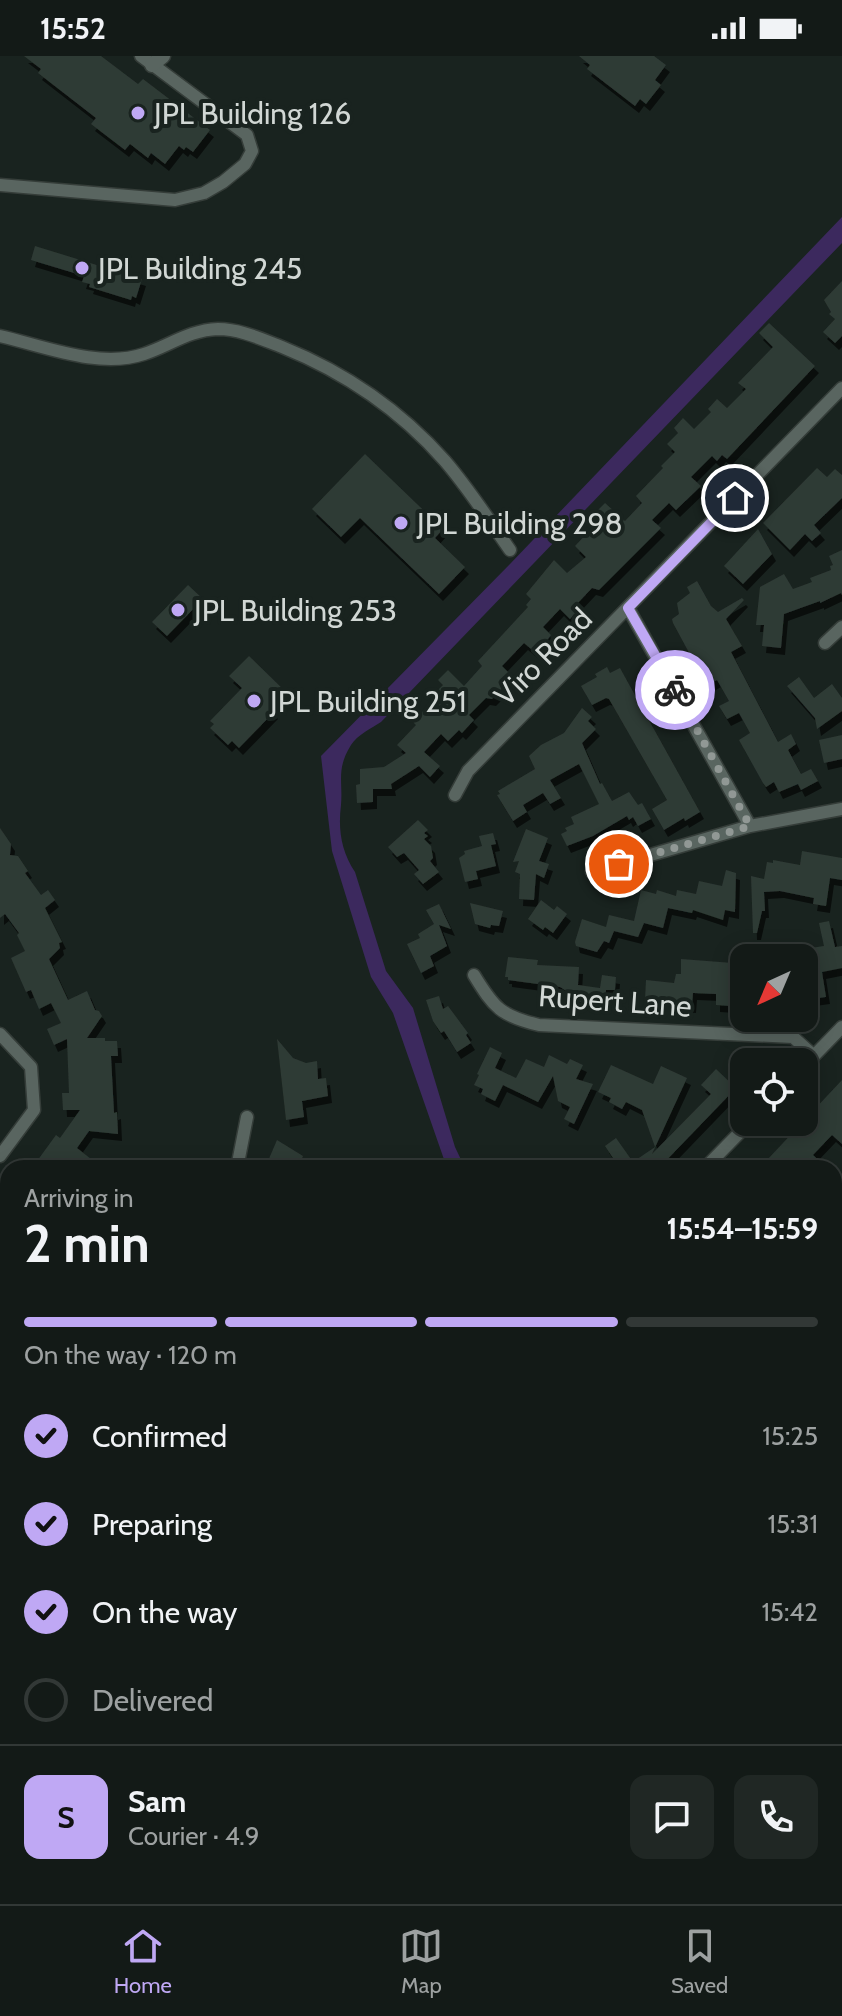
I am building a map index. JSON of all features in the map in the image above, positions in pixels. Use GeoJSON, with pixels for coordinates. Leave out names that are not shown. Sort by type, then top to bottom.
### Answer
{"type":"FeatureCollection","features":[{"type":"Feature","properties":{"kind":"street"},"geometry":{"type":"LineString","coordinates":[[0,185],[175,200],[189,198],[223,182],[245,164],[252,154],[247,135],[152,59]]}},
{"type":"Feature","properties":{"kind":"street"},"geometry":{"type":"LineString","coordinates":[[0,336],[90,357],[123,358],[144,354],[184,335],[221,329],[247,333],[305,357],[338,372],[416,432],[445,462],[510,550]]}},
{"type":"Feature","properties":{"kind":"street","name":"Viro Road"},"geometry":{"type":"LineString","coordinates":[[455,795],[468,771],[842,388]]}},
{"type":"Feature","properties":{"kind":"street"},"geometry":{"type":"LineString","coordinates":[[628,608],[750,826]]}},
{"type":"Feature","properties":{"kind":"street"},"geometry":{"type":"LineString","coordinates":[[825,643],[842,627]]}},
{"type":"Feature","properties":{"kind":"street"},"geometry":{"type":"LineString","coordinates":[[592,872],[750,826],[842,809]]}},
{"type":"Feature","properties":{"kind":"street","name":"Rupert Lane"},"geometry":{"type":"LineString","coordinates":[[474,975],[489,1000],[511,1018],[539,1025],[793,1037],[805,1048]]}},
{"type":"Feature","properties":{"kind":"street"},"geometry":{"type":"LineString","coordinates":[[818,1052],[842,1027]]}},
{"type":"Feature","properties":{"kind":"street"},"geometry":{"type":"LineString","coordinates":[[0,1034],[31,1067],[34,1110],[0,1156]]}},
{"type":"Feature","properties":{"kind":"street"},"geometry":{"type":"LineString","coordinates":[[239,1160],[247,1117]]}},
{"type":"Feature","properties":{"kind":"street"},"geometry":{"type":"LineString","coordinates":[[713,1160],[736,1136]]}},
{"type":"Feature","properties":{"kind":"shaded area"},"geometry":{"type":"Polygon","coordinates":[[[842,217],[842,243],[381,722],[354,741],[346,753],[341,775],[342,840],[386,971],[413,1008],[461,1160],[444,1160],[393,1013],[371,977],[332,851],[321,756],[510,564],[842,217]]]}},
{"type":"Feature","properties":{"kind":"building","name":"JPL Building 126"},"geometry":{"type":"Polygon","coordinates":[[[24,56],[101,56],[138,84],[143,79],[210,130],[193,152],[179,146],[165,164],[151,153],[148,158],[130,144],[125,150],[91,124],[96,118],[38,73],[41,69],[24,56]]]}},
{"type":"Feature","properties":{"kind":"building"},"geometry":{"type":"Polygon","coordinates":[[[579,56],[654,56],[666,65],[655,80],[661,85],[646,104],[640,99],[635,106],[587,69],[590,65],[579,56]]]}},
{"type":"Feature","properties":{"kind":"building","name":"JPL Building 245"},"geometry":{"type":"Polygon","coordinates":[[[35,246],[142,279],[136,298],[132,296],[131,300],[89,287],[90,284],[82,282],[84,276],[31,260],[35,246]]]}},
{"type":"Feature","properties":{"kind":"building"},"geometry":{"type":"Polygon","coordinates":[[[842,281],[842,336],[835,343],[823,332],[835,319],[829,314],[831,312],[824,300],[842,281]]]}},
{"type":"Feature","properties":{"kind":"building"},"geometry":{"type":"Polygon","coordinates":[[[769,323],[815,366],[727,459],[722,455],[717,461],[712,456],[691,477],[701,486],[676,510],[669,503],[652,520],[661,528],[599,590],[592,588],[576,605],[580,608],[570,619],[560,609],[543,627],[551,635],[537,654],[524,643],[502,666],[512,676],[508,683],[469,715],[474,720],[462,733],[459,730],[448,741],[441,734],[424,752],[440,766],[430,777],[419,766],[391,784],[392,789],[373,789],[373,802],[357,803],[356,785],[360,784],[360,769],[384,767],[406,753],[397,745],[436,697],[434,694],[443,685],[438,680],[448,670],[464,686],[482,666],[478,661],[528,607],[526,605],[531,599],[526,594],[554,560],[567,573],[586,557],[575,546],[599,517],[595,513],[605,503],[625,521],[642,503],[636,496],[675,452],[667,444],[678,433],[674,428],[683,418],[694,429],[711,412],[708,409],[717,399],[727,408],[746,389],[738,383],[773,347],[759,333],[769,323]]]}},
{"type":"Feature","properties":{"kind":"building","name":"JPL Building 298"},"geometry":{"type":"Polygon","coordinates":[[[365,454],[443,529],[435,538],[465,567],[439,594],[360,518],[341,537],[312,509],[365,454]]]}},
{"type":"Feature","properties":{"kind":"building"},"geometry":{"type":"Polygon","coordinates":[[[817,468],[827,477],[835,469],[842,475],[842,498],[814,525],[821,533],[812,541],[805,534],[790,550],[763,523],[817,468]]]}},
{"type":"Feature","properties":{"kind":"building"},"geometry":{"type":"Polygon","coordinates":[[[758,529],[772,554],[743,584],[724,566],[758,529]]]}},
{"type":"Feature","properties":{"kind":"building"},"geometry":{"type":"Polygon","coordinates":[[[842,550],[842,595],[784,614],[781,648],[762,646],[764,625],[756,625],[760,587],[784,574],[793,589],[812,582],[810,578],[831,570],[830,566],[833,565],[829,556],[842,550]]]}},
{"type":"Feature","properties":{"kind":"building"},"geometry":{"type":"Polygon","coordinates":[[[697,581],[711,606],[718,612],[742,598],[744,600],[726,619],[742,646],[731,652],[778,742],[791,734],[796,744],[788,750],[801,774],[811,769],[818,781],[801,790],[798,784],[779,792],[774,782],[766,787],[763,783],[739,740],[750,733],[739,713],[727,719],[719,706],[729,701],[717,680],[707,686],[673,623],[672,619],[679,614],[677,603],[690,593],[687,587],[697,581]]]}},
{"type":"Feature","properties":{"kind":"building","name":"JPL Building 253"},"geometry":{"type":"Polygon","coordinates":[[[188,585],[203,599],[167,636],[152,622],[188,585]]]}},
{"type":"Feature","properties":{"kind":"building","name":"JPL Building 251"},"geometry":{"type":"Polygon","coordinates":[[[249,656],[287,693],[271,709],[274,712],[239,748],[232,741],[228,745],[210,728],[214,724],[210,721],[242,688],[229,676],[249,656]]]}},
{"type":"Feature","properties":{"kind":"building"},"geometry":{"type":"Polygon","coordinates":[[[607,667],[610,673],[620,668],[700,812],[664,830],[652,809],[667,800],[609,699],[592,705],[581,686],[607,667]]]}},
{"type":"Feature","properties":{"kind":"building"},"geometry":{"type":"Polygon","coordinates":[[[799,677],[814,698],[832,684],[842,698],[842,711],[817,729],[815,718],[787,686],[799,677]]]}},
{"type":"Feature","properties":{"kind":"building"},"geometry":{"type":"Polygon","coordinates":[[[582,708],[592,717],[588,721],[596,729],[582,743],[600,784],[612,801],[629,792],[638,805],[642,803],[651,819],[638,826],[633,817],[629,820],[627,816],[593,836],[567,846],[561,834],[574,824],[571,817],[599,804],[579,764],[550,780],[561,798],[550,804],[543,793],[523,805],[527,812],[513,821],[497,795],[500,794],[498,791],[535,769],[529,756],[541,745],[564,733],[582,708]]]}},
{"type":"Feature","properties":{"kind":"building"},"geometry":{"type":"Polygon","coordinates":[[[842,735],[842,759],[824,763],[819,740],[842,735]]]}},
{"type":"Feature","properties":{"kind":"building"},"geometry":{"type":"Polygon","coordinates":[[[418,820],[428,830],[424,833],[428,836],[424,839],[431,846],[433,858],[430,861],[439,872],[423,884],[414,874],[419,870],[404,853],[397,857],[388,847],[418,820]]]}},
{"type":"Feature","properties":{"kind":"building"},"geometry":{"type":"Polygon","coordinates":[[[0,828],[11,844],[10,855],[18,856],[28,871],[25,873],[41,895],[48,890],[55,900],[45,908],[62,942],[49,959],[68,1000],[87,991],[95,1010],[102,1016],[87,1038],[117,1041],[118,1056],[111,1056],[118,1134],[89,1131],[77,1148],[90,1160],[38,1160],[56,1135],[60,1138],[80,1110],[63,1110],[62,1093],[69,1093],[67,1039],[54,1045],[47,1029],[61,1023],[51,1003],[39,1009],[31,990],[26,992],[11,958],[25,951],[17,935],[19,933],[5,914],[0,918],[0,828]]]}},
{"type":"Feature","properties":{"kind":"building"},"geometry":{"type":"Polygon","coordinates":[[[526,829],[548,838],[539,861],[549,864],[544,878],[536,874],[534,900],[519,899],[520,874],[515,872],[519,861],[513,862],[526,829]]]}},
{"type":"Feature","properties":{"kind":"building"},"geometry":{"type":"Polygon","coordinates":[[[493,833],[496,844],[491,845],[496,866],[476,871],[478,879],[465,882],[459,858],[465,854],[464,851],[482,846],[479,836],[493,833]]]}},
{"type":"Feature","properties":{"kind":"building"},"geometry":{"type":"Polygon","coordinates":[[[802,851],[842,858],[842,880],[830,878],[826,906],[813,904],[814,898],[780,891],[764,892],[765,911],[762,911],[757,933],[753,933],[751,876],[764,879],[767,862],[773,863],[773,860],[800,865],[802,851]]]}},
{"type":"Feature","properties":{"kind":"building"},"geometry":{"type":"Polygon","coordinates":[[[726,870],[736,873],[735,912],[725,910],[723,920],[693,910],[692,913],[668,908],[663,928],[644,923],[638,937],[614,931],[609,943],[604,941],[597,952],[576,946],[582,919],[606,927],[609,915],[634,921],[641,890],[656,894],[657,890],[676,896],[677,890],[696,894],[699,881],[722,886],[726,870]]]}},
{"type":"Feature","properties":{"kind":"building"},"geometry":{"type":"Polygon","coordinates":[[[541,900],[554,910],[557,906],[567,914],[553,933],[528,919],[541,900]]]}},
{"type":"Feature","properties":{"kind":"building"},"geometry":{"type":"Polygon","coordinates":[[[470,903],[503,911],[499,926],[491,925],[490,928],[475,924],[470,903]]]}},
{"type":"Feature","properties":{"kind":"building"},"geometry":{"type":"Polygon","coordinates":[[[439,904],[451,929],[439,925],[447,946],[430,956],[434,966],[421,973],[407,944],[420,938],[418,934],[434,924],[426,910],[439,904]]]}},
{"type":"Feature","properties":{"kind":"building"},"geometry":{"type":"Polygon","coordinates":[[[829,921],[835,947],[842,946],[842,968],[822,972],[826,997],[818,998],[818,947],[824,946],[819,923],[829,921]]]}},
{"type":"Feature","properties":{"kind":"building"},"geometry":{"type":"Polygon","coordinates":[[[508,957],[538,960],[537,965],[579,967],[578,985],[600,988],[602,975],[616,977],[615,990],[606,990],[605,1001],[581,999],[581,1002],[567,1002],[568,992],[560,987],[508,980],[505,977],[508,957]]]}},
{"type":"Feature","properties":{"kind":"building"},"geometry":{"type":"Polygon","coordinates":[[[681,959],[730,963],[730,1006],[716,1005],[716,994],[693,993],[692,1006],[650,1004],[650,1000],[645,1000],[646,980],[674,983],[676,974],[681,974],[681,959]]]}},
{"type":"Feature","properties":{"kind":"building"},"geometry":{"type":"Polygon","coordinates":[[[439,996],[443,1009],[448,1006],[468,1033],[466,1035],[471,1043],[457,1052],[444,1031],[441,1033],[433,1021],[426,1000],[439,996]]]}},
{"type":"Feature","properties":{"kind":"building"},"geometry":{"type":"Polygon","coordinates":[[[277,1039],[293,1058],[306,1063],[317,1061],[318,1079],[326,1078],[328,1096],[302,1101],[304,1117],[286,1120],[277,1039]]]}},
{"type":"Feature","properties":{"kind":"building"},"geometry":{"type":"Polygon","coordinates":[[[490,1047],[502,1053],[495,1068],[516,1078],[526,1059],[544,1067],[549,1055],[567,1064],[570,1059],[583,1065],[576,1079],[593,1084],[574,1124],[564,1119],[570,1107],[558,1101],[553,1076],[538,1102],[503,1085],[495,1101],[481,1094],[483,1089],[474,1085],[490,1047]]]}},
{"type":"Feature","properties":{"kind":"building"},"geometry":{"type":"Polygon","coordinates":[[[611,1065],[653,1084],[661,1066],[687,1078],[652,1154],[711,1094],[701,1085],[716,1069],[730,1082],[730,1094],[667,1160],[636,1160],[655,1147],[642,1110],[626,1102],[622,1109],[609,1102],[611,1098],[598,1092],[611,1065]]]}},
{"type":"Feature","properties":{"kind":"building"},"geometry":{"type":"Polygon","coordinates":[[[842,1080],[842,1144],[832,1135],[813,1155],[818,1160],[769,1160],[790,1136],[818,1136],[818,1106],[842,1080]]]}},
{"type":"Feature","properties":{"kind":"building"},"geometry":{"type":"Polygon","coordinates":[[[616,1138],[632,1160],[614,1160],[605,1146],[616,1138]]]}},
{"type":"Feature","properties":{"kind":"building"},"geometry":{"type":"Polygon","coordinates":[[[277,1140],[303,1156],[301,1160],[268,1160],[277,1140]]]}},
{"type":"Feature","properties":{"kind":"way so far"},"geometry":{"type":"LineString","coordinates":[[619,864],[750,826],[675,690]]}},
{"type":"Feature","properties":{"kind":"place","name":"JPL Building 126"},"geometry":{"type":"Point","coordinates":[138,113]}},
{"type":"Feature","properties":{"kind":"place","name":"JPL Building 245"},"geometry":{"type":"Point","coordinates":[82,268]}},
{"type":"Feature","properties":{"kind":"place","name":"JPL Building 298"},"geometry":{"type":"Point","coordinates":[401,523]}},
{"type":"Feature","properties":{"kind":"place","name":"JPL Building 253"},"geometry":{"type":"Point","coordinates":[178,610]}},
{"type":"Feature","properties":{"kind":"place","name":"JPL Building 251"},"geometry":{"type":"Point","coordinates":[254,701]}},
{"type":"Feature","properties":{"kind":"route"},"geometry":{"type":"LineString","coordinates":[[675,690],[628,608],[735,498]]}}]}
